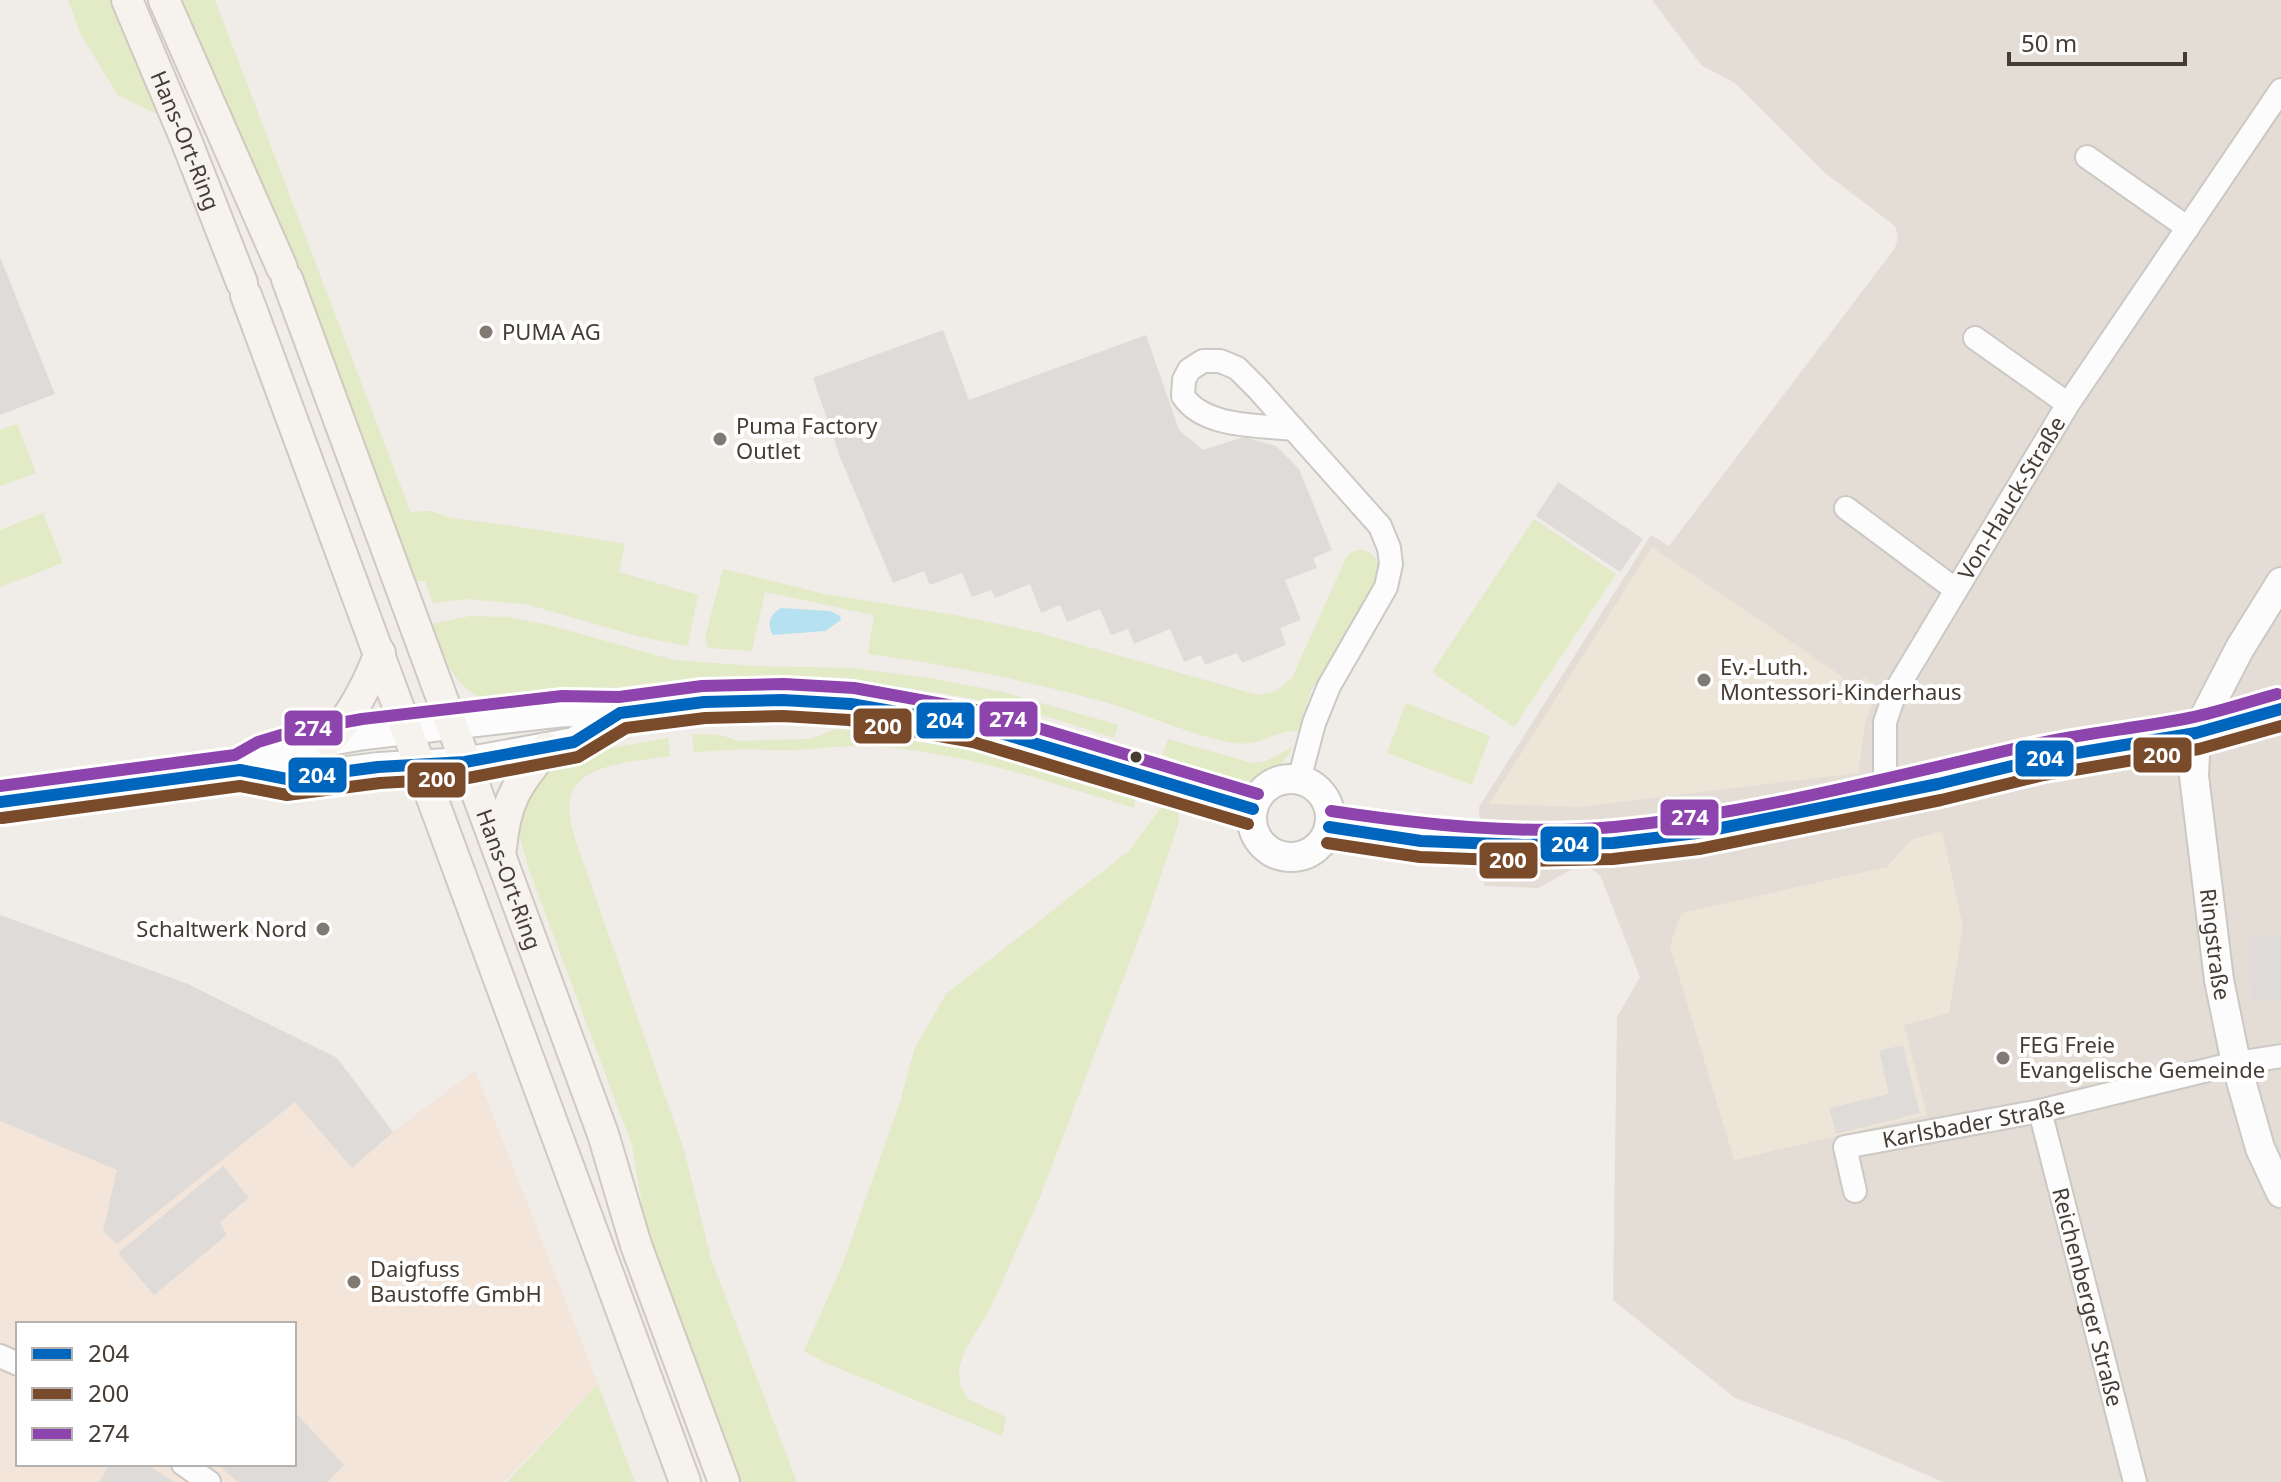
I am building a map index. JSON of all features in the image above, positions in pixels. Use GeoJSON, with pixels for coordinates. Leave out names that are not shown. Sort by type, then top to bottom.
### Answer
{"type":"FeatureCollection","features":[{"type":"Feature","properties":{"kind":"main road","name":"Hans-Ort-Ring"},"geometry":{"type":"LineString","coordinates":[[127,0],[244,289],[685,1482]]}},
{"type":"Feature","properties":{"kind":"main road","name":"Hans-Ort-Ring"},"geometry":{"type":"LineString","coordinates":[[164,0],[285,274],[603,1134],[636,1245],[724,1482]]}},
{"type":"Feature","properties":{"kind":"main road"},"geometry":{"type":"LineString","coordinates":[[328,741],[351,713],[380,653]]}},
{"type":"Feature","properties":{"kind":"main road"},"geometry":{"type":"LineString","coordinates":[[500,855],[508,803],[547,748]]}},
{"type":"Feature","properties":{"kind":"street","name":"Von-Hauck-Straße"},"geometry":{"type":"LineString","coordinates":[[1885,794],[1885,722],[1896,690],[2068,404],[2281,90]]}},
{"type":"Feature","properties":{"kind":"street"},"geometry":{"type":"LineString","coordinates":[[2087,157],[2188,228]]}},
{"type":"Feature","properties":{"kind":"street","name":"Von-Hauck-Straße"},"geometry":{"type":"LineString","coordinates":[[1975,338],[2068,404]]}},
{"type":"Feature","properties":{"kind":"street"},"geometry":{"type":"LineString","coordinates":[[1294,429],[1208,417],[1194,410],[1183,396],[1184,380],[1189,370],[1211,359],[1228,363],[1257,388],[1294,429],[1380,526],[1389,548],[1391,564],[1386,587],[1329,686],[1314,723],[1299,780]]}},
{"type":"Feature","properties":{"kind":"street","name":"Von-Hauck-Straße"},"geometry":{"type":"LineString","coordinates":[[1846,508],[1956,590]]}},
{"type":"Feature","properties":{"kind":"street"},"geometry":{"type":"LineString","coordinates":[[2196,733],[2240,648],[2281,582]]}},
{"type":"Feature","properties":{"kind":"street"},"geometry":{"type":"LineString","coordinates":[[240,770],[264,757],[296,747],[409,730],[564,712],[620,713],[704,702],[783,700],[851,704],[977,726],[1253,809]]}},
{"type":"Feature","properties":{"kind":"street"},"geometry":{"type":"LineString","coordinates":[[1329,827],[1421,841],[1525,845],[1613,843],[1697,833],[1938,784],[2041,759],[2196,733],[2281,709]]}},
{"type":"Feature","properties":{"kind":"street"},"geometry":{"type":"LineString","coordinates":[[0,802],[240,770],[287,779],[465,762],[574,742],[620,713]]}},
{"type":"Feature","properties":{"kind":"street","name":"Ringstraße"},"geometry":{"type":"LineString","coordinates":[[2196,733],[2194,776],[2219,980],[2236,1063],[2256,1136],[2281,1193]]}},
{"type":"Feature","properties":{"kind":"street"},"geometry":{"type":"LineString","coordinates":[[1299,780],[1310,784],[1327,802],[1329,827],[1324,838],[1305,854],[1293,857],[1280,855],[1270,850],[1255,832],[1253,809],[1265,789],[1275,782],[1299,780]]}},
{"type":"Feature","properties":{"kind":"street","name":"Karlsbader Straße"},"geometry":{"type":"LineString","coordinates":[[1855,1191],[1845,1147],[2040,1111],[2236,1063],[2281,1056]]}},
{"type":"Feature","properties":{"kind":"street","name":"Reichenberger Straße"},"geometry":{"type":"LineString","coordinates":[[2040,1111],[2135,1482]]}},
{"type":"Feature","properties":{"kind":"street"},"geometry":{"type":"LineString","coordinates":[[186,1466],[209,1482]]}},
{"type":"Feature","properties":{"kind":"shaded area"},"geometry":{"type":"Polygon","coordinates":[[[1652,0],[2281,0],[2281,1482],[1943,1482],[1848,1441],[1735,1398],[1613,1300],[1617,1017],[1640,977],[1600,875],[1583,863],[1538,888],[1484,886],[1479,807],[1651,535],[1669,546],[1895,248],[1898,237],[1895,226],[1824,172],[1735,83],[1701,65],[1652,0]]]}},
{"type":"Feature","properties":{"kind":"shaded area"},"geometry":{"type":"Polygon","coordinates":[[[0,257],[55,394],[0,415],[0,257]]]}},
{"type":"Feature","properties":{"kind":"shaded area"},"geometry":{"type":"Polygon","coordinates":[[[943,330],[969,400],[1146,335],[1179,430],[1203,450],[1244,437],[1276,446],[1299,469],[1332,550],[1313,558],[1317,568],[1285,580],[1301,620],[1280,628],[1286,645],[1242,663],[1237,653],[1205,665],[1201,655],[1184,662],[1170,629],[1134,644],[1128,629],[1111,635],[1100,609],[1067,622],[1060,605],[1041,613],[1030,584],[995,598],[991,590],[972,597],[962,573],[930,585],[924,571],[893,583],[840,457],[813,378],[943,330]]]}},
{"type":"Feature","properties":{"kind":"shaded area"},"geometry":{"type":"Polygon","coordinates":[[[1558,482],[1643,539],[1620,572],[1536,516],[1558,482]]]}},
{"type":"Feature","properties":{"kind":"shaded area","name":"Ev.-Luth. Montessori-Kinderhaus"},"geometry":{"type":"Polygon","coordinates":[[[1652,547],[1843,677],[1839,683],[1852,694],[1864,677],[1878,687],[1865,724],[1858,773],[1580,807],[1489,804],[1652,547]]]}},
{"type":"Feature","properties":{"kind":"shaded area"},"geometry":{"type":"Polygon","coordinates":[[[1942,831],[1963,926],[1949,1013],[1904,1025],[1927,1115],[1734,1160],[1670,946],[1681,913],[1887,867],[1911,840],[1942,831]]]}},
{"type":"Feature","properties":{"kind":"shaded area"},"geometry":{"type":"Polygon","coordinates":[[[0,915],[188,984],[337,1058],[393,1132],[475,1070],[598,1384],[504,1482],[0,1482],[0,915]]]}},
{"type":"Feature","properties":{"kind":"shaded area"},"geometry":{"type":"Polygon","coordinates":[[[0,915],[188,984],[337,1058],[393,1132],[352,1168],[295,1102],[117,1244],[103,1231],[117,1170],[0,1121],[0,915]]]}},
{"type":"Feature","properties":{"kind":"shaded area"},"geometry":{"type":"Polygon","coordinates":[[[2281,936],[2281,1000],[2251,1002],[2246,938],[2281,936]]]}},
{"type":"Feature","properties":{"kind":"shaded area"},"geometry":{"type":"Polygon","coordinates":[[[1903,1045],[1920,1113],[1836,1134],[1829,1108],[1889,1094],[1879,1051],[1903,1045]]]}},
{"type":"Feature","properties":{"kind":"shaded area"},"geometry":{"type":"Polygon","coordinates":[[[223,1166],[249,1198],[220,1222],[227,1235],[154,1295],[118,1253],[223,1166]]]}},
{"type":"Feature","properties":{"kind":"shaded area"},"geometry":{"type":"Polygon","coordinates":[[[296,1413],[344,1465],[328,1482],[238,1482],[219,1466],[296,1466],[296,1413]]]}},
{"type":"Feature","properties":{"kind":"shaded area"},"geometry":{"type":"Polygon","coordinates":[[[109,1466],[150,1466],[174,1482],[99,1482],[109,1466]]]}},
{"type":"Feature","properties":{"kind":"green space"},"geometry":{"type":"Polygon","coordinates":[[[68,0],[114,0],[161,116],[118,95],[81,35],[68,0]]]}},
{"type":"Feature","properties":{"kind":"green space"},"geometry":{"type":"Polygon","coordinates":[[[178,0],[215,0],[411,513],[432,511],[451,518],[625,544],[619,572],[698,595],[688,646],[637,636],[526,604],[467,599],[433,603],[425,581],[412,581],[178,0]]]}},
{"type":"Feature","properties":{"kind":"green space"},"geometry":{"type":"Polygon","coordinates":[[[17,424],[36,473],[0,486],[0,430],[17,424]]]}},
{"type":"Feature","properties":{"kind":"green space"},"geometry":{"type":"Polygon","coordinates":[[[43,513],[63,563],[0,587],[0,530],[43,513]]]}},
{"type":"Feature","properties":{"kind":"green space"},"geometry":{"type":"Polygon","coordinates":[[[1534,519],[1616,574],[1514,727],[1432,672],[1534,519]]]}},
{"type":"Feature","properties":{"kind":"green space"},"geometry":{"type":"Polygon","coordinates":[[[1358,550],[1369,552],[1376,559],[1378,580],[1311,691],[1298,731],[1249,743],[1212,738],[1101,701],[1043,686],[868,654],[874,615],[765,592],[752,651],[708,648],[705,638],[723,569],[825,594],[1032,631],[1258,695],[1275,692],[1292,678],[1346,558],[1358,550]]]}},
{"type":"Feature","properties":{"kind":"green space"},"geometry":{"type":"Polygon","coordinates":[[[470,616],[508,617],[548,625],[674,660],[853,668],[935,679],[1003,692],[1118,725],[1114,738],[1032,712],[969,698],[863,683],[791,679],[691,679],[548,697],[490,700],[467,689],[452,671],[432,624],[470,616]]]}},
{"type":"Feature","properties":{"kind":"green space"},"geometry":{"type":"Polygon","coordinates":[[[1406,703],[1490,736],[1472,785],[1387,753],[1406,703]]]}},
{"type":"Feature","properties":{"kind":"green space"},"geometry":{"type":"Polygon","coordinates":[[[837,729],[951,743],[1026,760],[1136,794],[1134,808],[996,767],[925,752],[853,746],[694,753],[692,734],[721,735],[738,741],[810,739],[837,729]]]}},
{"type":"Feature","properties":{"kind":"green space"},"geometry":{"type":"Polygon","coordinates":[[[668,738],[670,756],[606,767],[579,782],[571,793],[570,817],[684,1150],[711,1259],[797,1482],[736,1482],[648,1240],[632,1145],[529,870],[516,824],[527,788],[558,757],[668,738]]]}},
{"type":"Feature","properties":{"kind":"green space"},"geometry":{"type":"Polygon","coordinates":[[[1168,739],[1252,763],[1266,761],[1293,747],[1281,765],[1266,776],[1250,781],[1232,781],[1197,771],[1163,754],[1168,739]]]}},
{"type":"Feature","properties":{"kind":"green space"},"geometry":{"type":"Polygon","coordinates":[[[1164,803],[1179,809],[1178,825],[1148,914],[1040,1197],[990,1309],[965,1350],[959,1368],[960,1385],[968,1399],[1006,1417],[1002,1436],[804,1351],[842,1266],[900,1102],[914,1050],[946,994],[1130,850],[1164,803]]]}},
{"type":"Feature","properties":{"kind":"green space"},"geometry":{"type":"Polygon","coordinates":[[[598,1384],[635,1482],[507,1482],[598,1384]]]}},
{"type":"Feature","properties":{"kind":"water"},"geometry":{"type":"Polygon","coordinates":[[[781,608],[830,611],[840,616],[841,620],[825,631],[773,635],[770,620],[781,608]]]}},
{"type":"Feature","properties":{"kind":"transit line","name":"274"},"geometry":{"type":"LineString","coordinates":[[0,786],[235,755],[258,742],[291,732],[362,719],[562,696],[619,697],[702,686],[784,684],[854,688],[981,711],[1258,794]]}},
{"type":"Feature","properties":{"kind":"transit line","name":"274"},"geometry":{"type":"LineString","coordinates":[[1331,811],[1402,821],[1508,829],[1579,829],[1667,821],[1826,792],[2054,740],[2189,718],[2277,694]]}},
{"type":"Feature","properties":{"kind":"transit line","name":"204"},"geometry":{"type":"LineString","coordinates":[[0,802],[240,770],[287,779],[378,767],[465,762],[574,742],[620,713],[704,702],[783,700],[851,704],[977,726],[1253,809]]}},
{"type":"Feature","properties":{"kind":"transit line","name":"204"},"geometry":{"type":"LineString","coordinates":[[1329,827],[1421,841],[1525,845],[1613,843],[1697,833],[1938,784],[2041,759],[2196,733],[2281,709]]}},
{"type":"Feature","properties":{"kind":"transit line","name":"200"},"geometry":{"type":"LineString","coordinates":[[2,818],[240,786],[287,795],[380,783],[468,778],[578,757],[626,728],[705,718],[783,716],[849,720],[973,742],[1248,824]]}},
{"type":"Feature","properties":{"kind":"transit line","name":"200"},"geometry":{"type":"LineString","coordinates":[[1327,843],[1420,857],[1524,861],[1613,859],[1699,849],[1941,800],[2044,775],[2199,749],[2281,726]]}},
{"type":"Feature","properties":{"kind":"place","name":"PUMA AG"},"geometry":{"type":"Point","coordinates":[486,332]}},
{"type":"Feature","properties":{"kind":"place","name":"Puma Factory Outlet"},"geometry":{"type":"Point","coordinates":[720,439]}},
{"type":"Feature","properties":{"kind":"place","name":"Ev.-Luth. Montessori-Kinderhaus"},"geometry":{"type":"Point","coordinates":[1704,680]}},
{"type":"Feature","properties":{"kind":"place","name":"Schaltwerk Nord"},"geometry":{"type":"Point","coordinates":[323,929]}},
{"type":"Feature","properties":{"kind":"place","name":"FEG Freie Evangelische Gemeinde"},"geometry":{"type":"Point","coordinates":[2003,1058]}},
{"type":"Feature","properties":{"kind":"place","name":"Daigfuss Baustoffe GmbH"},"geometry":{"type":"Point","coordinates":[354,1282]}}]}
